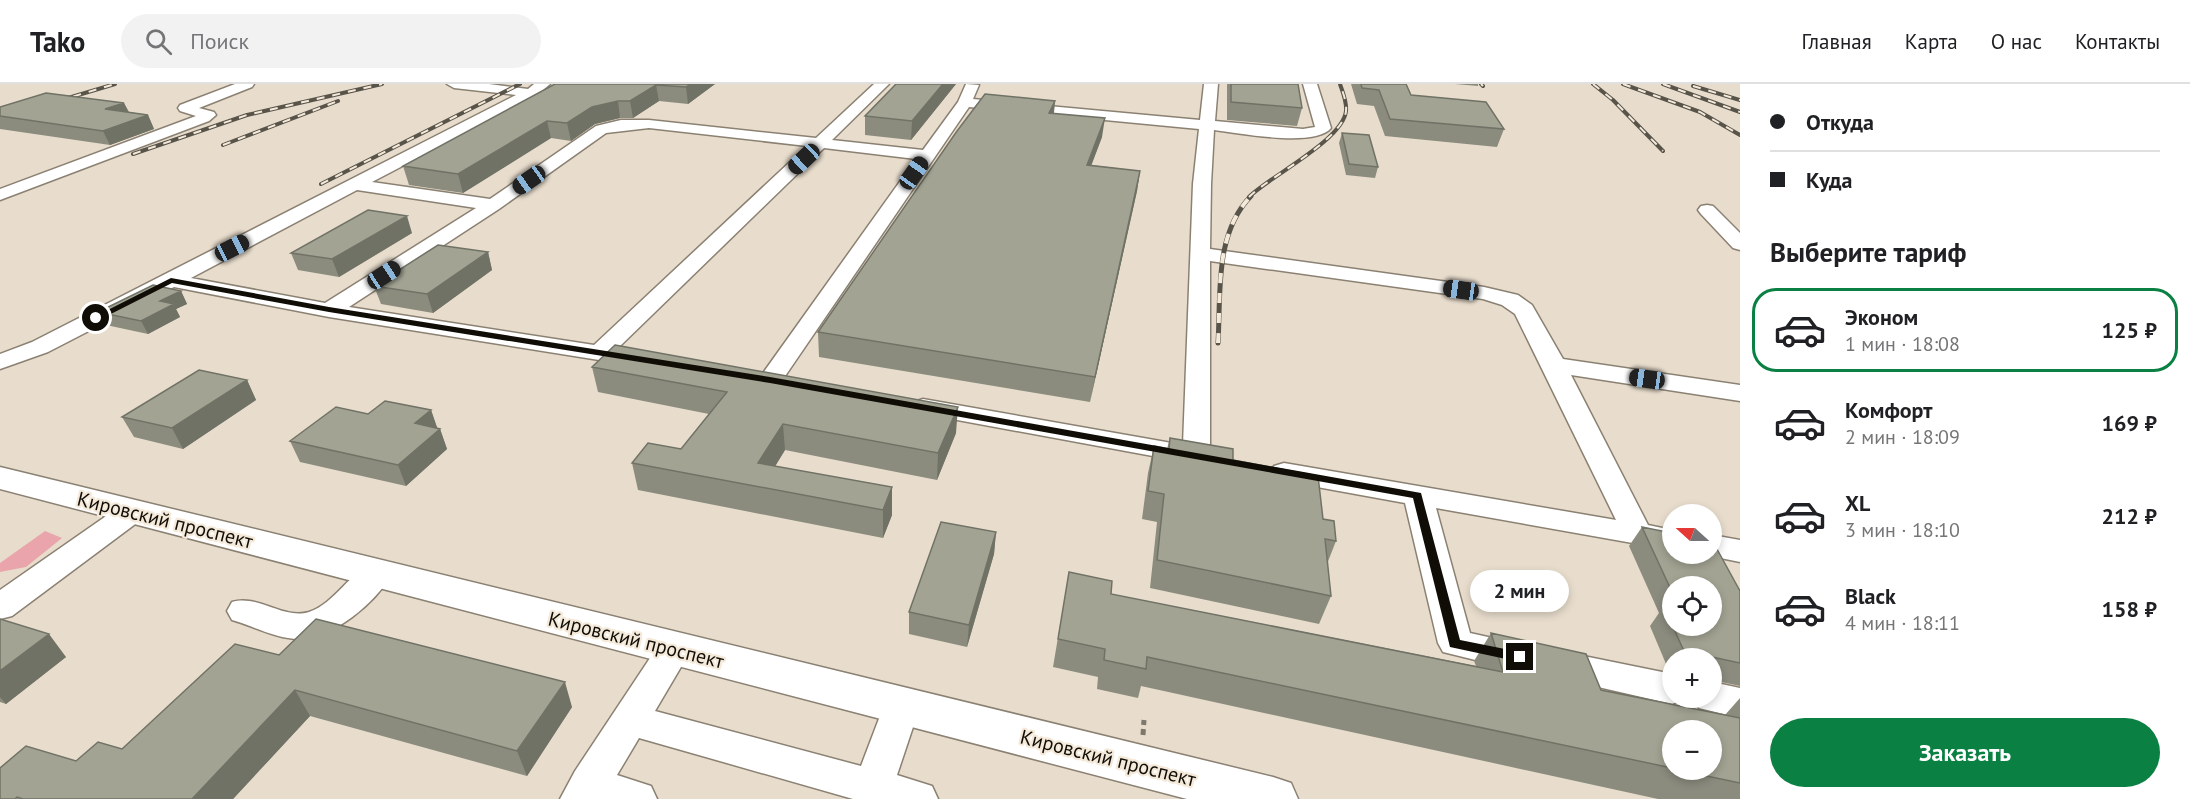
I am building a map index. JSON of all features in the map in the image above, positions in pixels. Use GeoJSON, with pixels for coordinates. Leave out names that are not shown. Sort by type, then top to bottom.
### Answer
{"type":"FeatureCollection","features":[{"type":"Feature","properties":{"kind":"main road","name":"Кировский проспект"},"geometry":{"type":"LineString","coordinates":[[0,478],[674,650],[1273,799]]}},
{"type":"Feature","properties":{"kind":"street"},"geometry":{"type":"LineString","coordinates":[[0,195],[204,118],[209,115],[185,108],[247,84]]}},
{"type":"Feature","properties":{"kind":"street"},"geometry":{"type":"LineString","coordinates":[[454,84],[537,88]]}},
{"type":"Feature","properties":{"kind":"street"},"geometry":{"type":"LineString","coordinates":[[599,353],[882,84]]}},
{"type":"Feature","properties":{"kind":"street"},"geometry":{"type":"LineString","coordinates":[[770,380],[965,102],[973,84]]}},
{"type":"Feature","properties":{"kind":"street"},"geometry":{"type":"LineString","coordinates":[[896,403],[1207,458],[1201,254],[1202,184],[1211,84]]}},
{"type":"Feature","properties":{"kind":"street"},"geometry":{"type":"LineString","coordinates":[[965,102],[1302,134],[1317,132],[1323,128],[1310,84]]}},
{"type":"Feature","properties":{"kind":"street"},"geometry":{"type":"LineString","coordinates":[[0,362],[40,346],[171,280],[537,88]]}},
{"type":"Feature","properties":{"kind":"street"},"geometry":{"type":"LineString","coordinates":[[329,310],[493,205],[601,129],[621,125],[649,124],[927,155]]}},
{"type":"Feature","properties":{"kind":"street"},"geometry":{"type":"LineString","coordinates":[[356,184],[493,205]]}},
{"type":"Feature","properties":{"kind":"street"},"geometry":{"type":"LineString","coordinates":[[1707,210],[1740,244]]}},
{"type":"Feature","properties":{"kind":"street"},"geometry":{"type":"LineString","coordinates":[[1201,254],[1485,293],[1510,300],[1524,310],[1638,533]]}},
{"type":"Feature","properties":{"kind":"street"},"geometry":{"type":"LineString","coordinates":[[171,280],[329,310],[667,364]]}},
{"type":"Feature","properties":{"kind":"street"},"geometry":{"type":"LineString","coordinates":[[1554,365],[1740,393]]}},
{"type":"Feature","properties":{"kind":"street"},"geometry":{"type":"LineString","coordinates":[[1266,469],[1662,538]]}},
{"type":"Feature","properties":{"kind":"street"},"geometry":{"type":"LineString","coordinates":[[1418,495],[1455,643],[1662,687]]}},
{"type":"Feature","properties":{"kind":"street"},"geometry":{"type":"LineString","coordinates":[[0,607],[132,512]]}},
{"type":"Feature","properties":{"kind":"street"},"geometry":{"type":"LineString","coordinates":[[1722,548],[1740,551]]}},
{"type":"Feature","properties":{"kind":"street"},"geometry":{"type":"LineString","coordinates":[[244,611],[298,626],[316,624],[332,616],[376,574]]}},
{"type":"Feature","properties":{"kind":"street"},"geometry":{"type":"LineString","coordinates":[[637,799],[585,792],[674,650]]}},
{"type":"Feature","properties":{"kind":"street"},"geometry":{"type":"LineString","coordinates":[[1722,699],[1740,703]]}},
{"type":"Feature","properties":{"kind":"street"},"geometry":{"type":"LineString","coordinates":[[873,787],[901,706]]}},
{"type":"Feature","properties":{"kind":"street"},"geometry":{"type":"LineString","coordinates":[[630,720],[918,799]]}},
{"type":"Feature","properties":{"kind":"shaded area"},"geometry":{"type":"Polygon","coordinates":[[[45,531],[62,538],[26,567],[0,572],[0,563],[45,531]]]}},
{"type":"Feature","properties":{"kind":"building"},"geometry":{"type":"Polygon","coordinates":[[[555,84],[691,84],[686,87],[656,85],[630,101],[618,101],[592,107],[567,123],[547,121],[458,174],[403,166],[555,84]]]}},
{"type":"Feature","properties":{"kind":"building"},"geometry":{"type":"Polygon","coordinates":[[[896,84],[943,84],[912,121],[865,116],[896,84]]]}},
{"type":"Feature","properties":{"kind":"building"},"geometry":{"type":"Polygon","coordinates":[[[1231,84],[1298,84],[1302,108],[1231,102],[1231,84]]]}},
{"type":"Feature","properties":{"kind":"building"},"geometry":{"type":"Polygon","coordinates":[[[1361,84],[1406,84],[1411,95],[1486,102],[1504,129],[1390,119],[1379,90],[1362,88],[1361,84]]]}},
{"type":"Feature","properties":{"kind":"building"},"geometry":{"type":"Polygon","coordinates":[[[46,93],[124,103],[105,109],[148,115],[103,131],[0,116],[0,107],[46,93]]]}},
{"type":"Feature","properties":{"kind":"building"},"geometry":{"type":"Polygon","coordinates":[[[985,94],[1055,101],[1049,113],[1105,118],[1087,165],[1140,171],[1095,377],[818,332],[985,94]]]}},
{"type":"Feature","properties":{"kind":"building"},"geometry":{"type":"Polygon","coordinates":[[[1342,133],[1369,135],[1378,167],[1349,164],[1342,133]]]}},
{"type":"Feature","properties":{"kind":"building"},"geometry":{"type":"Polygon","coordinates":[[[368,210],[407,216],[332,259],[291,253],[368,210]]]}},
{"type":"Feature","properties":{"kind":"building"},"geometry":{"type":"Polygon","coordinates":[[[438,245],[488,252],[427,294],[374,286],[438,245]]]}},
{"type":"Feature","properties":{"kind":"building"},"geometry":{"type":"Polygon","coordinates":[[[153,285],[181,291],[160,301],[174,304],[141,321],[98,312],[153,285]]]}},
{"type":"Feature","properties":{"kind":"building"},"geometry":{"type":"Polygon","coordinates":[[[615,345],[958,407],[938,453],[783,424],[758,463],[892,487],[883,510],[632,463],[648,443],[681,449],[727,392],[592,367],[615,345]]]}},
{"type":"Feature","properties":{"kind":"building"},"geometry":{"type":"Polygon","coordinates":[[[199,370],[247,380],[172,428],[122,417],[199,370]]]}},
{"type":"Feature","properties":{"kind":"building"},"geometry":{"type":"Polygon","coordinates":[[[385,401],[431,410],[415,423],[440,429],[398,465],[290,441],[336,407],[368,414],[385,401]]]}},
{"type":"Feature","properties":{"kind":"building"},"geometry":{"type":"Polygon","coordinates":[[[1170,438],[1233,449],[1233,460],[1318,476],[1323,519],[1334,521],[1336,541],[1325,539],[1331,596],[1157,560],[1164,494],[1148,491],[1154,446],[1169,449],[1170,438]]]}},
{"type":"Feature","properties":{"kind":"building"},"geometry":{"type":"Polygon","coordinates":[[[941,522],[996,532],[969,625],[909,612],[941,522]]]}},
{"type":"Feature","properties":{"kind":"building"},"geometry":{"type":"Polygon","coordinates":[[[1642,527],[1662,531],[1662,564],[1722,564],[1722,558],[1740,591],[1740,663],[1722,659],[1722,648],[1683,648],[1677,636],[1722,636],[1722,576],[1665,576],[1642,527]]]}},
{"type":"Feature","properties":{"kind":"building"},"geometry":{"type":"Polygon","coordinates":[[[1069,572],[1112,581],[1111,594],[1503,672],[1491,633],[1586,654],[1601,690],[1662,702],[1662,708],[1690,708],[1740,718],[1740,783],[1722,779],[1722,720],[1662,720],[1662,766],[1147,657],[1146,669],[1104,660],[1105,649],[1058,639],[1069,572]]]}},
{"type":"Feature","properties":{"kind":"building"},"geometry":{"type":"Polygon","coordinates":[[[0,619],[49,634],[0,671],[0,619]]]}},
{"type":"Feature","properties":{"kind":"building"},"geometry":{"type":"Polygon","coordinates":[[[316,619],[565,682],[517,751],[295,690],[192,799],[23,799],[17,797],[0,799],[0,768],[26,746],[76,761],[98,742],[122,749],[235,644],[279,655],[316,619]]]}},
{"type":"Feature","properties":{"kind":"railway"},"geometry":{"type":"LineString","coordinates":[[58,101],[115,84]]}},
{"type":"Feature","properties":{"kind":"railway"},"geometry":{"type":"LineString","coordinates":[[133,154],[247,115],[382,84]]}},
{"type":"Feature","properties":{"kind":"railway"},"geometry":{"type":"LineString","coordinates":[[321,184],[520,84]]}},
{"type":"Feature","properties":{"kind":"railway"},"geometry":{"type":"LineString","coordinates":[[1249,197],[1333,134],[1342,122],[1346,111],[1340,84]]}},
{"type":"Feature","properties":{"kind":"railway"},"geometry":{"type":"LineString","coordinates":[[1593,84],[1613,100],[1663,151]]}},
{"type":"Feature","properties":{"kind":"railway"},"geometry":{"type":"LineString","coordinates":[[1623,84],[1700,112],[1740,135]]}},
{"type":"Feature","properties":{"kind":"railway"},"geometry":{"type":"LineString","coordinates":[[1663,84],[1740,112]]}},
{"type":"Feature","properties":{"kind":"railway"},"geometry":{"type":"LineString","coordinates":[[1693,86],[1740,100]]}},
{"type":"Feature","properties":{"kind":"railway"},"geometry":{"type":"LineString","coordinates":[[223,145],[338,101]]}},
{"type":"Feature","properties":{"kind":"railway"},"geometry":{"type":"LineString","coordinates":[[1218,343],[1220,285],[1225,246],[1239,211],[1251,196]]}},
{"type":"Feature","properties":{"kind":"route"},"geometry":{"type":"LineString","coordinates":[[96,318],[171,280],[329,310],[770,380],[1418,495],[1455,643],[1520,657]]}}]}
